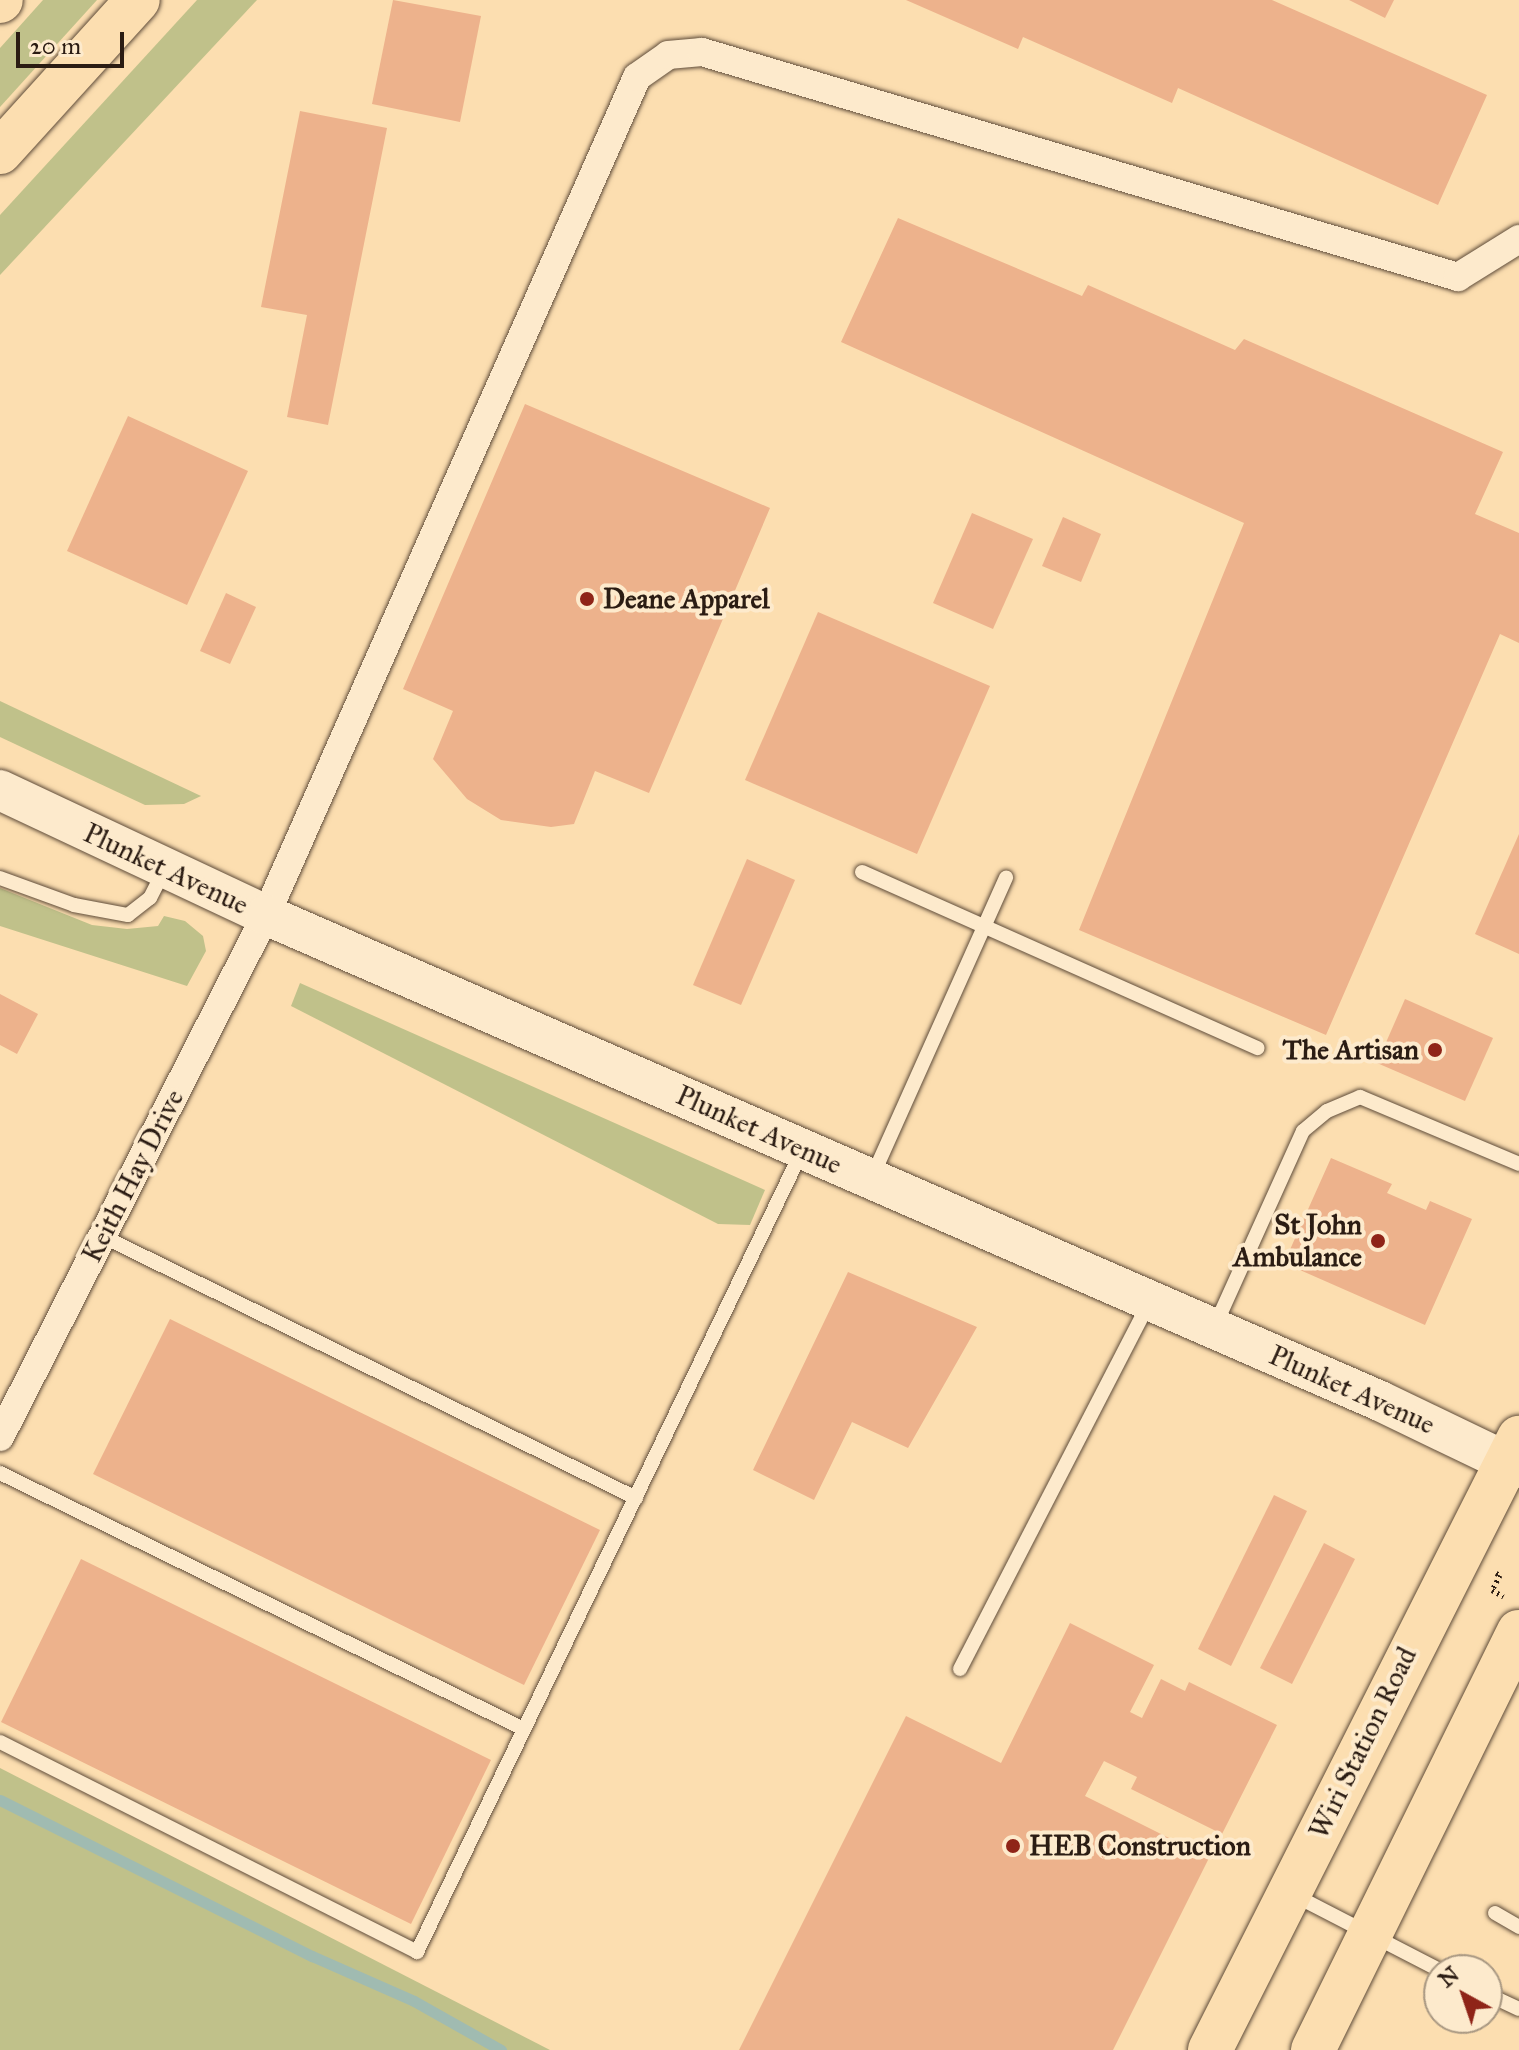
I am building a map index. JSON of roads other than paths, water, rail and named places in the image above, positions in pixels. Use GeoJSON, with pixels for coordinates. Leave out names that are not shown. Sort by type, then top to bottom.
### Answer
{"type":"FeatureCollection","features":[{"type":"Feature","properties":{"kind":"main road"},"geometry":{"type":"LineString","coordinates":[[0,152],[138,0]]}},
{"type":"Feature","properties":{"kind":"main road","name":"Plunket Avenue"},"geometry":{"type":"LineString","coordinates":[[0,790],[266,915],[1515,1456]]}},
{"type":"Feature","properties":{"kind":"main road","name":"Wiri Station Road"},"geometry":{"type":"LineString","coordinates":[[1210,2050],[1515,1456]]}},
{"type":"Feature","properties":{"kind":"main road"},"geometry":{"type":"LineString","coordinates":[[1313,2050],[1519,1632]]}},
{"type":"Feature","properties":{"kind":"street","name":"Keith Hay Drive"},"geometry":{"type":"LineString","coordinates":[[0,1437],[266,915],[637,77],[668,55],[702,52],[1458,277],[1519,239]]}},
{"type":"Feature","properties":{"kind":"lane"},"geometry":{"type":"LineString","coordinates":[[0,878],[74,905],[128,915],[150,898],[165,870]]}},
{"type":"Feature","properties":{"kind":"lane"},"geometry":{"type":"LineString","coordinates":[[862,872],[1258,1048]]}},
{"type":"Feature","properties":{"kind":"lane"},"geometry":{"type":"LineString","coordinates":[[871,1179],[1006,877]]}},
{"type":"Feature","properties":{"kind":"lane"},"geometry":{"type":"LineString","coordinates":[[1214,1328],[1303,1131],[1327,1111],[1360,1097],[1519,1164]]}},
{"type":"Feature","properties":{"kind":"lane"},"geometry":{"type":"LineString","coordinates":[[0,1742],[417,1952],[803,1149]]}},
{"type":"Feature","properties":{"kind":"lane"},"geometry":{"type":"LineString","coordinates":[[102,1236],[636,1498]]}},
{"type":"Feature","properties":{"kind":"lane"},"geometry":{"type":"LineString","coordinates":[[960,1669],[1150,1300]]}},
{"type":"Feature","properties":{"kind":"lane"},"geometry":{"type":"LineString","coordinates":[[0,1473],[524,1729]]}},
{"type":"Feature","properties":{"kind":"lane"},"geometry":{"type":"LineString","coordinates":[[1289,1892],[1423,1962]]}},
{"type":"Feature","properties":{"kind":"lane"},"geometry":{"type":"LineString","coordinates":[[1495,1913],[1519,1927]]}},
{"type":"Feature","properties":{"kind":"waterway"},"geometry":{"type":"LineString","coordinates":[[0,1800],[312,1956],[414,2001],[501,2050]]}},
{"type":"Feature","properties":{"kind":"place","name":"Deane Apparel"},"geometry":{"type":"Point","coordinates":[587,599]}},
{"type":"Feature","properties":{"kind":"place","name":"The Artisan"},"geometry":{"type":"Point","coordinates":[1435,1050]}},
{"type":"Feature","properties":{"kind":"place","name":"St John Ambulance"},"geometry":{"type":"Point","coordinates":[1378,1241]}},
{"type":"Feature","properties":{"kind":"place","name":"HEB Construction"},"geometry":{"type":"Point","coordinates":[1013,1846]}}]}
